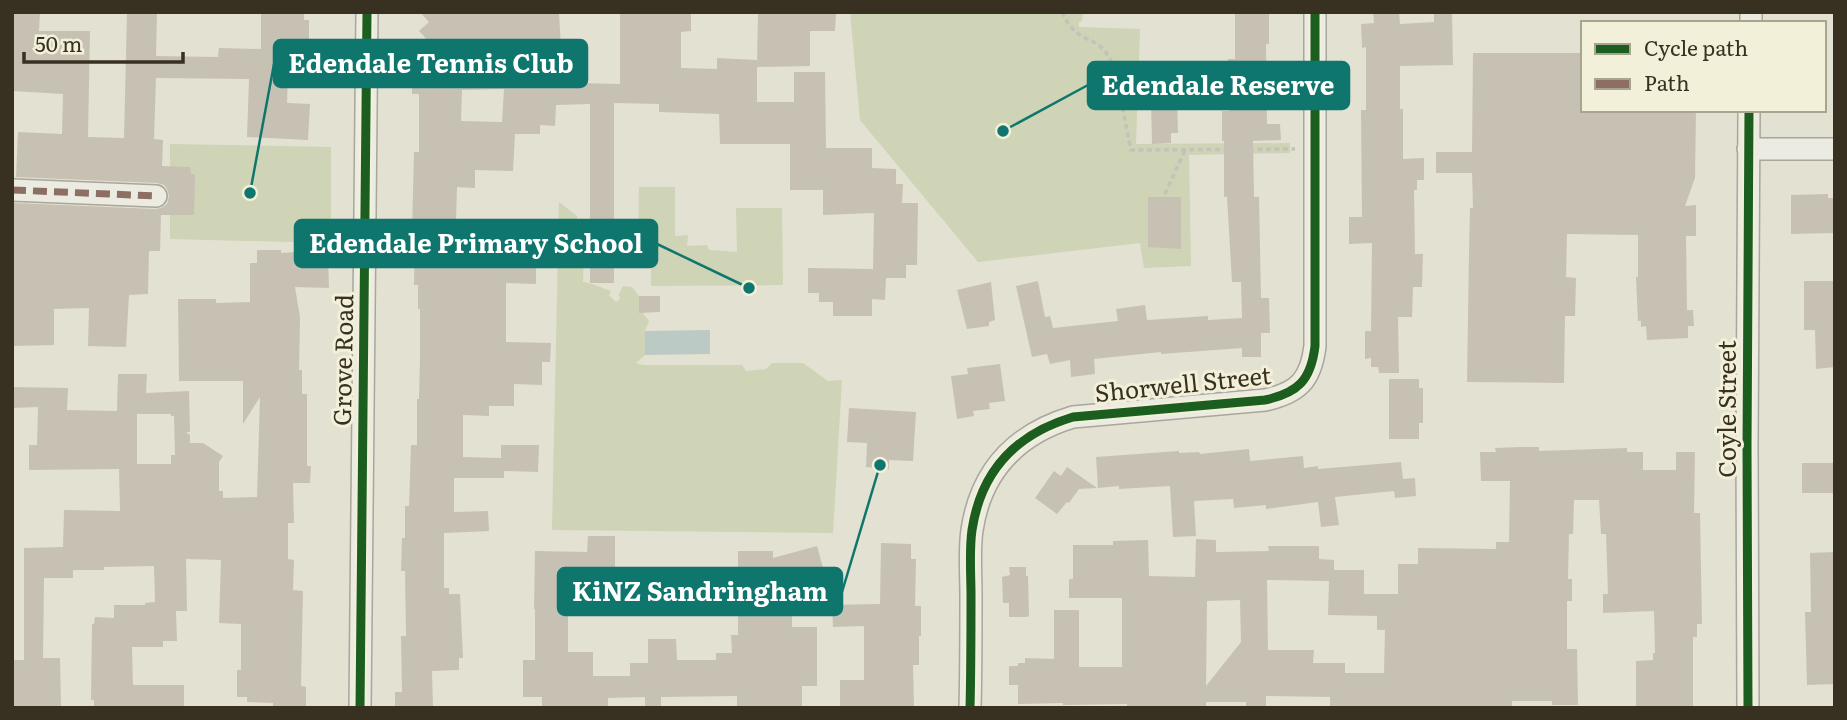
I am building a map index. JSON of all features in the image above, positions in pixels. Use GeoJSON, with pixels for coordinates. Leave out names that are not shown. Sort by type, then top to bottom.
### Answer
{"type":"FeatureCollection","features":[{"type":"Feature","properties":{"kind":"street","name":"Grove Road"},"geometry":{"type":"LineString","coordinates":[[360,708],[367,12]]}},
{"type":"Feature","properties":{"kind":"street","name":"Shorwell Street"},"geometry":{"type":"LineString","coordinates":[[970,708],[972,532],[984,490],[1005,456],[1028,436],[1073,416],[1281,397],[1297,388],[1313,363],[1314,12]]}},
{"type":"Feature","properties":{"kind":"street","name":"Coyle Street"},"geometry":{"type":"LineString","coordinates":[[1748,708],[1749,112]]}},
{"type":"Feature","properties":{"kind":"street"},"geometry":{"type":"LineString","coordinates":[[1748,149],[1835,149]]}},
{"type":"Feature","properties":{"kind":"street"},"geometry":{"type":"LineString","coordinates":[[12,190],[156,196]]}},
{"type":"Feature","properties":{"kind":"path"},"geometry":{"type":"LineString","coordinates":[[1062,12],[1072,29],[1106,51],[1115,70],[1131,150],[1301,149]]}},
{"type":"Feature","properties":{"kind":"path"},"geometry":{"type":"LineString","coordinates":[[1165,194],[1185,150]]}},
{"type":"Feature","properties":{"kind":"green space"},"geometry":{"type":"Polygon","coordinates":[[[850,12],[1083,12],[1079,27],[1140,29],[1136,144],[1290,143],[1290,153],[1189,155],[1191,266],[1144,268],[1140,243],[978,262],[860,120],[850,12]]]}},
{"type":"Feature","properties":{"kind":"green space"},"geometry":{"type":"Polygon","coordinates":[[[170,144],[331,147],[331,243],[170,239],[170,144]]]}},
{"type":"Feature","properties":{"kind":"green space"},"geometry":{"type":"Polygon","coordinates":[[[639,187],[675,187],[675,236],[688,235],[687,246],[707,245],[709,250],[737,252],[736,208],[782,208],[783,285],[651,286],[651,248],[638,246],[639,187]]]}},
{"type":"Feature","properties":{"kind":"green space"},"geometry":{"type":"Polygon","coordinates":[[[559,202],[577,216],[577,242],[584,253],[583,282],[611,291],[609,295],[616,302],[620,299],[623,286],[632,287],[639,296],[642,312],[649,321],[645,331],[645,355],[636,363],[742,365],[746,371],[766,369],[772,363],[803,363],[828,381],[842,380],[833,533],[552,530],[559,202]]]}},
{"type":"Feature","properties":{"kind":"shaded area"},"geometry":{"type":"Polygon","coordinates":[[[710,330],[710,354],[645,355],[645,331],[710,330]]]}},
{"type":"Feature","properties":{"kind":"building"},"geometry":{"type":"Polygon","coordinates":[[[12,12],[40,12],[39,31],[90,31],[88,137],[124,138],[127,12],[157,12],[156,56],[218,57],[219,48],[261,49],[261,12],[304,12],[304,20],[309,20],[309,44],[289,44],[287,103],[310,104],[308,140],[247,137],[249,79],[156,78],[154,139],[163,140],[162,166],[190,167],[191,174],[195,174],[194,215],[161,215],[160,251],[149,251],[148,294],[129,295],[126,347],[88,346],[89,308],[54,309],[54,345],[14,346],[14,203],[155,209],[167,204],[169,196],[164,185],[157,183],[16,177],[18,132],[62,134],[63,94],[12,91],[12,12]]]}},
{"type":"Feature","properties":{"kind":"building"},"geometry":{"type":"Polygon","coordinates":[[[420,12],[559,12],[561,49],[578,49],[579,83],[620,84],[620,12],[691,12],[691,31],[681,32],[681,68],[717,69],[717,58],[757,60],[757,102],[794,102],[794,72],[825,72],[826,148],[872,148],[872,168],[896,169],[896,184],[903,184],[902,203],[918,203],[917,265],[906,265],[906,278],[886,278],[885,300],[872,299],[872,316],[833,316],[833,302],[819,302],[819,293],[808,293],[808,268],[873,269],[874,213],[823,215],[823,190],[790,190],[790,144],[720,144],[719,114],[659,112],[659,104],[614,103],[614,283],[590,283],[590,104],[556,105],[555,126],[540,125],[540,134],[515,134],[513,171],[475,170],[475,188],[457,187],[456,221],[464,221],[464,267],[508,267],[507,247],[524,246],[525,265],[536,266],[536,284],[506,283],[506,342],[551,343],[550,362],[542,362],[542,385],[514,384],[514,406],[489,406],[489,416],[463,415],[463,457],[501,458],[501,445],[539,445],[538,472],[504,471],[504,478],[454,478],[454,512],[488,511],[489,531],[444,533],[444,588],[449,588],[449,594],[460,594],[463,658],[459,658],[459,670],[432,671],[433,708],[395,708],[395,692],[402,692],[401,636],[406,636],[405,571],[401,571],[402,538],[405,538],[405,506],[409,506],[411,445],[417,445],[419,399],[420,309],[418,285],[414,285],[415,231],[412,231],[414,152],[419,152],[419,94],[412,94],[412,65],[451,65],[419,31],[429,22],[420,12]],[[504,89],[462,90],[461,121],[502,122],[504,89]]]}},
{"type":"Feature","properties":{"kind":"building"},"geometry":{"type":"Polygon","coordinates":[[[758,12],[836,12],[835,31],[810,31],[810,66],[757,67],[758,12]]]}},
{"type":"Feature","properties":{"kind":"building"},"geometry":{"type":"Polygon","coordinates":[[[1235,12],[1269,12],[1269,44],[1266,44],[1267,124],[1280,124],[1281,140],[1253,141],[1254,197],[1259,197],[1261,298],[1269,298],[1270,333],[1261,333],[1261,357],[1242,357],[1242,348],[1094,359],[1095,374],[1071,377],[1070,360],[1050,364],[1047,354],[1032,357],[1016,286],[1038,281],[1045,317],[1050,316],[1053,328],[1118,321],[1116,309],[1145,305],[1147,320],[1208,316],[1208,320],[1242,318],[1241,282],[1232,282],[1222,141],[1222,111],[1229,111],[1228,59],[1235,59],[1235,12]]]}},
{"type":"Feature","properties":{"kind":"building"},"geometry":{"type":"Polygon","coordinates":[[[1373,12],[1399,12],[1400,24],[1434,22],[1434,12],[1452,12],[1453,65],[1400,66],[1403,159],[1424,158],[1424,180],[1417,180],[1417,190],[1414,190],[1415,254],[1423,254],[1422,287],[1413,287],[1412,317],[1398,317],[1399,373],[1379,373],[1378,367],[1371,367],[1371,358],[1365,359],[1365,331],[1371,331],[1372,243],[1349,244],[1349,217],[1362,217],[1361,110],[1366,110],[1366,47],[1362,48],[1361,24],[1374,23],[1373,12]]]}},
{"type":"Feature","properties":{"kind":"building"},"geometry":{"type":"Polygon","coordinates":[[[1473,53],[1581,53],[1581,112],[1696,112],[1695,178],[1685,206],[1696,205],[1696,236],[1686,236],[1687,310],[1693,310],[1694,326],[1688,326],[1688,338],[1647,340],[1646,326],[1641,327],[1641,321],[1638,321],[1638,235],[1567,234],[1566,277],[1576,278],[1575,316],[1565,316],[1564,383],[1467,382],[1472,173],[1436,173],[1436,152],[1472,152],[1473,53]]]}},
{"type":"Feature","properties":{"kind":"building"},"geometry":{"type":"Polygon","coordinates":[[[1177,101],[1178,133],[1171,133],[1171,143],[1152,144],[1151,102],[1177,101]]]}},
{"type":"Feature","properties":{"kind":"building"},"geometry":{"type":"Polygon","coordinates":[[[1828,194],[1828,198],[1835,198],[1835,233],[1791,234],[1791,195],[1828,194]]]}},
{"type":"Feature","properties":{"kind":"building"},"geometry":{"type":"Polygon","coordinates":[[[1148,197],[1181,197],[1181,249],[1148,247],[1148,197]]]}},
{"type":"Feature","properties":{"kind":"building"},"geometry":{"type":"Polygon","coordinates":[[[257,250],[296,252],[296,257],[328,256],[329,288],[295,287],[300,317],[299,370],[302,370],[302,394],[307,394],[307,466],[311,466],[310,483],[293,483],[294,523],[288,523],[288,559],[294,560],[293,590],[303,591],[301,686],[306,687],[306,708],[273,708],[273,703],[247,702],[247,697],[237,697],[237,670],[241,670],[241,624],[219,623],[221,560],[186,559],[187,611],[176,611],[177,641],[163,641],[163,647],[132,647],[133,685],[184,685],[184,708],[94,708],[94,700],[91,700],[92,624],[95,617],[114,618],[114,605],[145,605],[155,602],[154,566],[73,570],[73,578],[44,578],[43,658],[60,658],[61,706],[12,708],[12,660],[24,660],[24,548],[63,547],[64,510],[120,511],[119,469],[29,470],[29,445],[37,445],[38,407],[12,408],[12,387],[68,388],[67,410],[117,411],[118,374],[147,374],[146,393],[189,391],[190,432],[186,432],[190,435],[190,443],[203,443],[223,456],[219,462],[219,491],[223,491],[223,498],[257,497],[260,397],[243,424],[243,381],[179,381],[178,299],[216,299],[216,303],[250,302],[250,263],[257,263],[257,250]],[[137,414],[137,464],[171,464],[171,455],[175,455],[174,416],[137,414]]]}},
{"type":"Feature","properties":{"kind":"building"},"geometry":{"type":"Polygon","coordinates":[[[1804,281],[1835,281],[1835,367],[1816,369],[1815,330],[1804,330],[1804,281]]]}},
{"type":"Feature","properties":{"kind":"building"},"geometry":{"type":"Polygon","coordinates":[[[991,282],[995,320],[989,322],[989,326],[967,329],[957,290],[991,282]]]}},
{"type":"Feature","properties":{"kind":"building"},"geometry":{"type":"Polygon","coordinates":[[[639,296],[660,296],[660,312],[639,313],[639,296]]]}},
{"type":"Feature","properties":{"kind":"building"},"geometry":{"type":"Polygon","coordinates":[[[1000,364],[1005,401],[989,403],[990,409],[973,411],[974,416],[957,419],[951,376],[968,374],[967,368],[1000,364]]]}},
{"type":"Feature","properties":{"kind":"building"},"geometry":{"type":"Polygon","coordinates":[[[1389,379],[1419,379],[1419,388],[1423,388],[1423,423],[1419,423],[1419,439],[1389,439],[1389,379]]]}},
{"type":"Feature","properties":{"kind":"building"},"geometry":{"type":"Polygon","coordinates":[[[849,408],[916,412],[913,461],[889,460],[889,469],[866,467],[867,443],[847,442],[849,408]]]}},
{"type":"Feature","properties":{"kind":"building"},"geometry":{"type":"Polygon","coordinates":[[[1539,447],[1539,451],[1627,448],[1627,452],[1643,452],[1643,470],[1676,470],[1676,452],[1695,452],[1694,513],[1700,513],[1702,624],[1697,624],[1697,637],[1693,637],[1693,708],[1636,708],[1636,661],[1653,660],[1655,653],[1654,611],[1603,613],[1603,594],[1608,594],[1606,534],[1601,534],[1599,500],[1574,500],[1573,534],[1569,534],[1568,579],[1572,579],[1572,601],[1567,601],[1567,649],[1577,649],[1578,705],[1552,705],[1552,701],[1512,701],[1512,706],[1475,708],[1345,708],[1330,707],[1330,697],[1266,696],[1266,706],[1246,706],[1246,702],[1206,702],[1206,708],[1127,708],[1127,704],[1018,704],[1018,685],[1009,685],[1009,666],[1025,663],[1025,658],[1054,659],[1054,610],[1079,610],[1079,667],[1122,667],[1122,598],[1069,598],[1069,579],[1073,579],[1073,545],[1113,545],[1113,541],[1148,540],[1149,576],[1195,577],[1196,539],[1216,540],[1216,552],[1269,551],[1268,546],[1319,546],[1319,559],[1334,560],[1334,570],[1364,570],[1364,594],[1398,594],[1398,564],[1418,564],[1418,548],[1496,549],[1496,542],[1509,542],[1510,481],[1481,481],[1480,452],[1496,452],[1495,448],[1539,447]],[[1267,580],[1268,650],[1314,650],[1313,663],[1345,663],[1345,673],[1384,673],[1385,630],[1377,630],[1377,616],[1328,615],[1329,581],[1267,580]],[[1240,600],[1207,601],[1206,686],[1241,642],[1240,600]]]}},
{"type":"Feature","properties":{"kind":"building"},"geometry":{"type":"Polygon","coordinates":[[[1249,449],[1250,461],[1303,456],[1304,468],[1401,462],[1403,479],[1415,478],[1416,496],[1395,498],[1394,491],[1335,497],[1339,525],[1321,527],[1318,502],[1266,509],[1266,505],[1234,508],[1233,499],[1194,501],[1196,536],[1173,537],[1170,486],[1098,488],[1096,457],[1179,451],[1200,454],[1249,449]]]}},
{"type":"Feature","properties":{"kind":"building"},"geometry":{"type":"Polygon","coordinates":[[[1802,463],[1833,463],[1835,493],[1802,493],[1802,463]]]}},
{"type":"Feature","properties":{"kind":"building"},"geometry":{"type":"Polygon","coordinates":[[[1067,467],[1097,488],[1079,489],[1057,514],[1035,498],[1054,471],[1061,476],[1067,467]]]}},
{"type":"Feature","properties":{"kind":"building"},"geometry":{"type":"Polygon","coordinates":[[[588,536],[615,536],[615,578],[620,579],[620,602],[568,601],[568,652],[593,652],[593,676],[630,676],[630,663],[648,663],[648,639],[676,639],[677,660],[716,660],[716,653],[732,653],[731,635],[738,635],[738,607],[792,606],[792,627],[817,627],[817,686],[802,686],[802,708],[737,708],[737,696],[661,697],[661,706],[645,706],[645,697],[608,698],[608,708],[542,706],[542,697],[523,697],[523,660],[535,660],[535,551],[587,552],[588,536]]]}},
{"type":"Feature","properties":{"kind":"building"},"geometry":{"type":"Polygon","coordinates":[[[881,543],[911,544],[911,559],[916,559],[915,606],[921,606],[921,636],[919,665],[913,665],[914,708],[840,708],[840,680],[864,680],[864,626],[833,627],[832,605],[880,604],[881,543]]]}},
{"type":"Feature","properties":{"kind":"building"},"geometry":{"type":"Polygon","coordinates":[[[817,546],[825,575],[738,603],[738,551],[773,551],[773,558],[817,546]]]}},
{"type":"Feature","properties":{"kind":"building"},"geometry":{"type":"Polygon","coordinates":[[[1835,552],[1835,684],[1807,685],[1805,612],[1811,612],[1810,553],[1835,552]]]}},
{"type":"Feature","properties":{"kind":"building"},"geometry":{"type":"Polygon","coordinates":[[[1009,567],[1026,567],[1029,616],[1009,617],[1009,603],[1003,603],[1002,577],[1010,575],[1009,567]]]}},
{"type":"Feature","properties":{"kind":"marked path"},"geometry":{"type":"LineString","coordinates":[[12,190],[156,196]]}},
{"type":"Feature","properties":{"kind":"cycle path"},"geometry":{"type":"LineString","coordinates":[[360,708],[367,12]]}},
{"type":"Feature","properties":{"kind":"cycle path"},"geometry":{"type":"LineString","coordinates":[[970,708],[972,530],[984,490],[1004,458],[1034,434],[1073,417],[1265,400],[1294,389],[1310,368],[1315,346],[1315,12]]}},
{"type":"Feature","properties":{"kind":"cycle path"},"geometry":{"type":"LineString","coordinates":[[1748,708],[1749,112]]}},
{"type":"Feature","properties":{"kind":"place","name":"Edendale Reserve"},"geometry":{"type":"Point","coordinates":[1003,131]}},
{"type":"Feature","properties":{"kind":"place","name":"Edendale Tennis Club"},"geometry":{"type":"Point","coordinates":[250,193]}},
{"type":"Feature","properties":{"kind":"place","name":"Edendale Primary School"},"geometry":{"type":"Point","coordinates":[749,288]}},
{"type":"Feature","properties":{"kind":"place","name":"KiNZ Sandringham"},"geometry":{"type":"Point","coordinates":[880,465]}}]}
